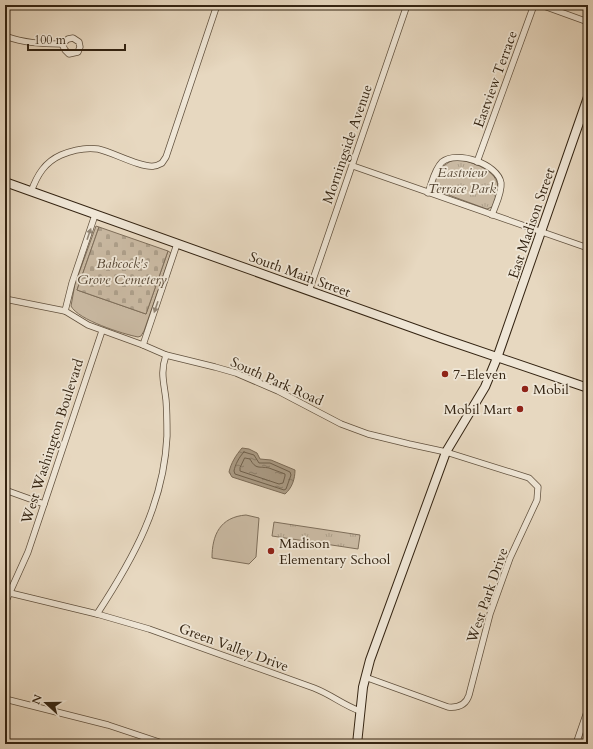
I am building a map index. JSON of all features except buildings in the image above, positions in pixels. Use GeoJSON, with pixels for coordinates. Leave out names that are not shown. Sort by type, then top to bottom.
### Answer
{"type":"FeatureCollection","features":[{"type":"Feature","properties":{"kind":"street"},"geometry":{"type":"LineString","coordinates":[[31,192],[36,178],[42,169],[58,156],[78,149],[96,149],[145,166],[154,166],[162,163],[217,5]]}},
{"type":"Feature","properties":{"kind":"street","name":"Morningside Avenue"},"geometry":{"type":"LineString","coordinates":[[309,291],[407,5]]}},
{"type":"Feature","properties":{"kind":"street","name":"Eastview Terrace"},"geometry":{"type":"LineString","coordinates":[[478,162],[534,5]]}},
{"type":"Feature","properties":{"kind":"street"},"geometry":{"type":"LineString","coordinates":[[541,5],[588,22]]}},
{"type":"Feature","properties":{"kind":"street"},"geometry":{"type":"LineString","coordinates":[[5,36],[19,41],[38,44],[62,44]]}},
{"type":"Feature","properties":{"kind":"street","name":"East Madison Street"},"geometry":{"type":"LineString","coordinates":[[357,744],[365,677],[446,452],[485,387],[497,358],[587,106],[588,97]]}},
{"type":"Feature","properties":{"kind":"street"},"geometry":{"type":"LineString","coordinates":[[428,193],[436,172],[442,162],[449,158],[461,157],[478,162],[494,170],[500,178],[500,192],[492,216]]}},
{"type":"Feature","properties":{"kind":"street"},"geometry":{"type":"LineString","coordinates":[[353,166],[492,216],[588,248]]}},
{"type":"Feature","properties":{"kind":"street","name":"South Main Street"},"geometry":{"type":"LineString","coordinates":[[5,182],[497,358],[588,388]]}},
{"type":"Feature","properties":{"kind":"street"},"geometry":{"type":"LineString","coordinates":[[65,311],[72,282],[95,215]]}},
{"type":"Feature","properties":{"kind":"street"},"geometry":{"type":"LineString","coordinates":[[143,345],[177,244]]}},
{"type":"Feature","properties":{"kind":"street","name":"South Park Road"},"geometry":{"type":"LineString","coordinates":[[5,299],[13,302],[65,311],[88,325],[166,355],[210,365],[258,382],[341,424],[387,439],[446,452],[529,478],[538,487]]}},
{"type":"Feature","properties":{"kind":"street","name":"West Washington Boulevard"},"geometry":{"type":"LineString","coordinates":[[5,604],[28,552],[102,331]]}},
{"type":"Feature","properties":{"kind":"street"},"geometry":{"type":"LineString","coordinates":[[97,614],[121,578],[138,545],[150,518],[160,482],[167,438],[166,399],[162,371],[166,355]]}},
{"type":"Feature","properties":{"kind":"street","name":"West Park Drive"},"geometry":{"type":"LineString","coordinates":[[365,677],[448,707],[460,706],[468,699],[495,600],[510,558],[537,500],[538,487]]}},
{"type":"Feature","properties":{"kind":"street"},"geometry":{"type":"LineString","coordinates":[[5,490],[44,504]]}},
{"type":"Feature","properties":{"kind":"street","name":"Green Valley Drive"},"geometry":{"type":"LineString","coordinates":[[10,593],[97,614],[149,629],[314,688],[331,696],[348,707],[360,711]]}},
{"type":"Feature","properties":{"kind":"street"},"geometry":{"type":"LineString","coordinates":[[5,699],[108,725],[165,744]]}},
{"type":"Feature","properties":{"kind":"street"},"geometry":{"type":"LineString","coordinates":[[576,744],[588,709]]}},
{"type":"Feature","properties":{"kind":"green space","name":"Eastview Terrace Park"},"geometry":{"type":"Polygon","coordinates":[[[456,159],[475,164],[491,173],[496,180],[498,187],[497,196],[492,207],[487,209],[435,190],[434,180],[436,175],[443,167],[456,159]]]}},
{"type":"Feature","properties":{"kind":"green space"},"geometry":{"type":"Polygon","coordinates":[[[96,226],[99,227],[77,290],[146,314],[168,251],[171,253],[141,336],[138,337],[102,326],[82,316],[71,306],[75,284],[96,226]]]}},
{"type":"Feature","properties":{"kind":"green space","name":"Babcock's Grove Cemetery"},"geometry":{"type":"Polygon","coordinates":[[[99,227],[168,251],[146,314],[77,290],[99,227]]]}},
{"type":"Feature","properties":{"kind":"green space"},"geometry":{"type":"Polygon","coordinates":[[[246,515],[259,518],[256,557],[249,564],[212,558],[212,550],[219,529],[230,519],[237,516],[246,515]]]}},
{"type":"Feature","properties":{"kind":"green space"},"geometry":{"type":"Polygon","coordinates":[[[274,522],[360,535],[358,549],[272,536],[274,522]]]}},
{"type":"Feature","properties":{"kind":"water"},"geometry":{"type":"Polygon","coordinates":[[[242,448],[249,449],[257,453],[260,459],[271,460],[295,470],[293,483],[290,489],[285,494],[232,477],[229,472],[230,469],[234,459],[242,448]]]}},
{"type":"Feature","properties":{"kind":"place","name":"7-Eleven"},"geometry":{"type":"Point","coordinates":[445,374]}},
{"type":"Feature","properties":{"kind":"place","name":"Mobil"},"geometry":{"type":"Point","coordinates":[525,389]}},
{"type":"Feature","properties":{"kind":"place","name":"Mobil Mart"},"geometry":{"type":"Point","coordinates":[520,409]}},
{"type":"Feature","properties":{"kind":"place","name":"Madison Elementary School"},"geometry":{"type":"Point","coordinates":[271,551]}}]}
